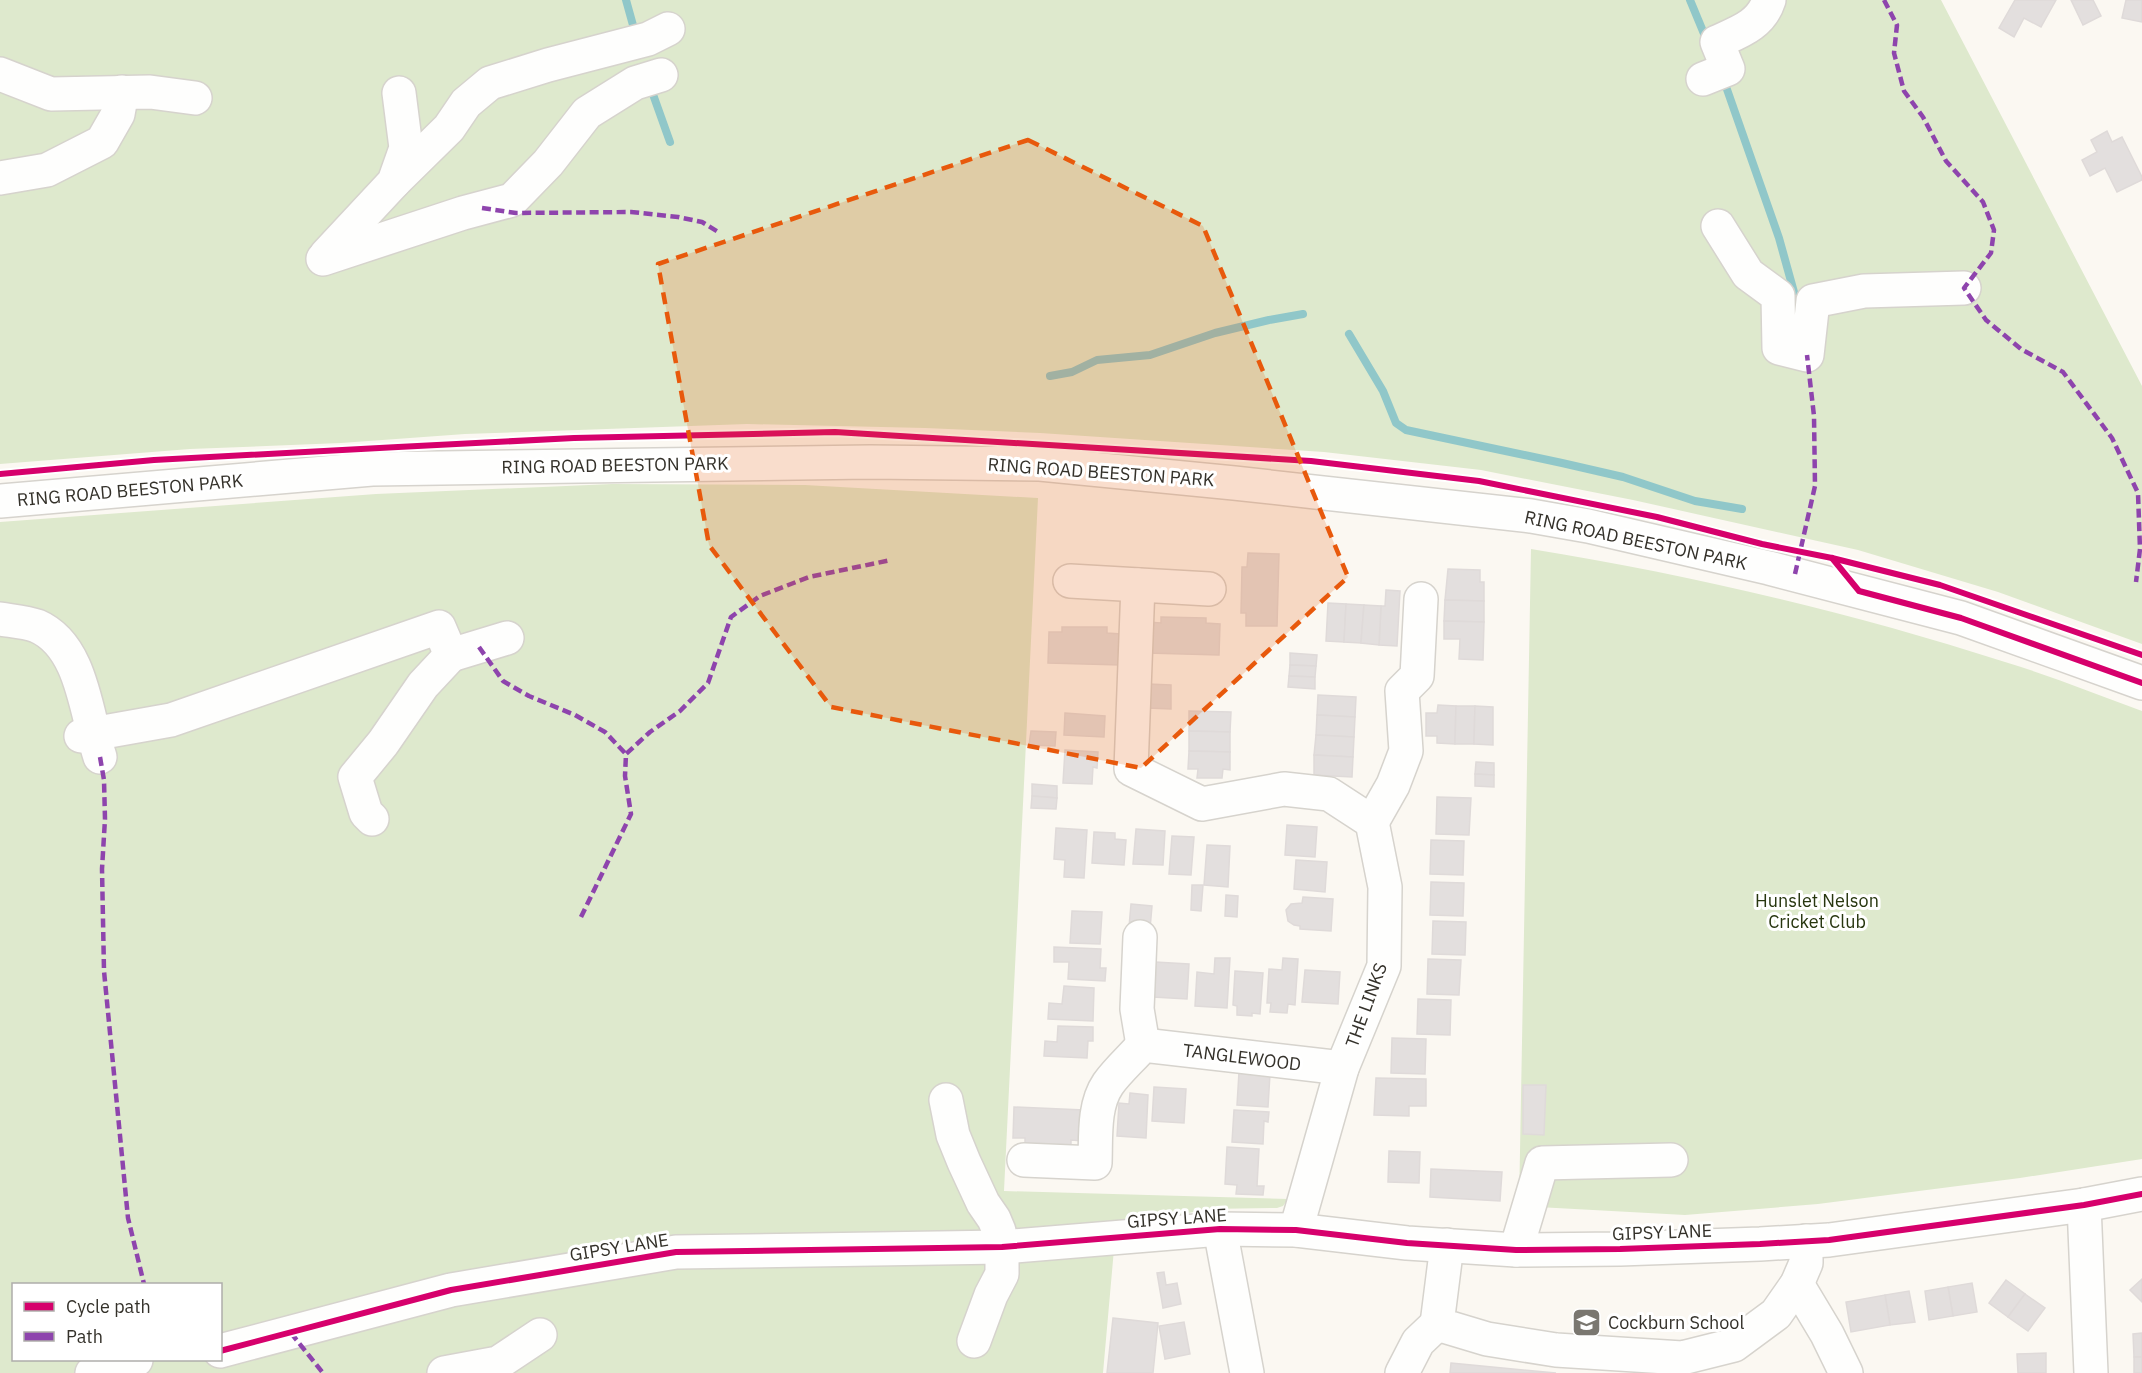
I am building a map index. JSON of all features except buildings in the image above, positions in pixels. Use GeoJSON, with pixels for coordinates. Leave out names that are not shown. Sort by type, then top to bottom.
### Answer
{"type":"FeatureCollection","features":[{"type":"Feature","properties":{"kind":"street"},"geometry":{"type":"LineString","coordinates":[[1715,74],[1717,42],[1750,28],[1769,0]]}},
{"type":"Feature","properties":{"kind":"street"},"geometry":{"type":"LineString","coordinates":[[661,75],[635,83],[587,113],[548,163],[512,200],[463,213],[323,259],[394,182],[449,128],[465,103],[490,83],[648,39],[668,29]]}},
{"type":"Feature","properties":{"kind":"street"},"geometry":{"type":"LineString","coordinates":[[0,74],[51,94],[150,92],[195,98]]}},
{"type":"Feature","properties":{"kind":"street"},"geometry":{"type":"LineString","coordinates":[[0,178],[47,170],[102,142],[118,114],[122,92]]}},
{"type":"Feature","properties":{"kind":"street"},"geometry":{"type":"LineString","coordinates":[[394,182],[406,148],[399,93]]}},
{"type":"Feature","properties":{"kind":"street"},"geometry":{"type":"LineString","coordinates":[[1718,226],[1748,274],[1778,296],[1779,348],[1807,356],[1813,301],[1864,291],[1964,288]]}},
{"type":"Feature","properties":{"kind":"street","name":"RING ROAD BEESTON PARK"},"geometry":{"type":"LineString","coordinates":[[0,501],[372,469],[870,462],[1040,464],[1294,489],[1531,516],[1588,526],[1769,568],[1961,618],[2142,683]]}},
{"type":"Feature","properties":{"kind":"street"},"geometry":{"type":"LineString","coordinates":[[1070,581],[1209,588]]}},
{"type":"Feature","properties":{"kind":"street"},"geometry":{"type":"LineString","coordinates":[[1138,585],[1131,769],[1202,804],[1284,789],[1329,794],[1372,822],[1393,785],[1406,751],[1400,684],[1421,599]]}},
{"type":"Feature","properties":{"kind":"street"},"geometry":{"type":"LineString","coordinates":[[0,619],[36,626],[51,634],[71,657],[84,696],[91,742],[171,720],[439,627],[452,655]]}},
{"type":"Feature","properties":{"kind":"street"},"geometry":{"type":"LineString","coordinates":[[372,819],[366,813],[355,777],[384,743],[423,685],[452,655],[507,638]]}},
{"type":"Feature","properties":{"kind":"street","name":"THE LINKS"},"geometry":{"type":"LineString","coordinates":[[1296,1230],[1342,1068],[1384,966],[1385,886],[1372,822]]}},
{"type":"Feature","properties":{"kind":"street"},"geometry":{"type":"LineString","coordinates":[[1024,1160],[1095,1163],[1097,1115],[1107,1085],[1143,1045],[1137,1009],[1140,937]]}},
{"type":"Feature","properties":{"kind":"street","name":"TANGLEWOOD"},"geometry":{"type":"LineString","coordinates":[[1143,1045],[1342,1068]]}},
{"type":"Feature","properties":{"kind":"street"},"geometry":{"type":"LineString","coordinates":[[946,1100],[953,1135],[999,1231],[998,1247],[1002,1257],[1002,1274],[991,1295],[974,1341]]}},
{"type":"Feature","properties":{"kind":"street"},"geometry":{"type":"LineString","coordinates":[[1516,1250],[1542,1163],[1671,1160]]}},
{"type":"Feature","properties":{"kind":"street","name":"GIPSY LANE"},"geometry":{"type":"LineString","coordinates":[[222,1350],[451,1290],[676,1252],[998,1247],[1220,1229],[1296,1230],[1407,1243],[1516,1250],[1620,1249],[1828,1240],[2084,1205],[2142,1194]]}},
{"type":"Feature","properties":{"kind":"street"},"geometry":{"type":"LineString","coordinates":[[2084,1205],[2091,1373]]}},
{"type":"Feature","properties":{"kind":"street"},"geometry":{"type":"LineString","coordinates":[[1220,1229],[1247,1373]]}},
{"type":"Feature","properties":{"kind":"street"},"geometry":{"type":"LineString","coordinates":[[1437,1324],[1487,1339],[1556,1350],[1682,1358],[1734,1345],[1776,1314],[1797,1284],[1806,1263],[1806,1241]]}},
{"type":"Feature","properties":{"kind":"street"},"geometry":{"type":"LineString","coordinates":[[1401,1373],[1419,1342],[1437,1324],[1447,1245]]}},
{"type":"Feature","properties":{"kind":"street"},"geometry":{"type":"LineString","coordinates":[[1797,1284],[1827,1334],[1846,1373]]}},
{"type":"Feature","properties":{"kind":"street"},"geometry":{"type":"LineString","coordinates":[[444,1373],[498,1363],[540,1335]]}},
{"type":"Feature","properties":{"kind":"street"},"geometry":{"type":"LineString","coordinates":[[92,1373],[130,1361]]}},
{"type":"Feature","properties":{"kind":"highlighted area"},"geometry":{"type":"Polygon","coordinates":[[[1028,140],[1203,226],[1348,577],[1141,768],[831,707],[709,545],[658,264],[1028,140]]]}},
{"type":"Feature","properties":{"kind":"green space"},"geometry":{"type":"Polygon","coordinates":[[[0,0],[1941,0],[2142,386],[2142,644],[1998,592],[1858,550],[1633,500],[1481,470],[1324,452],[1040,433],[747,424],[465,434],[341,443],[190,449],[0,464],[0,0]]]}},
{"type":"Feature","properties":{"kind":"green space"},"geometry":{"type":"Polygon","coordinates":[[[612,484],[805,485],[1038,498],[1004,1191],[1288,1199],[1283,1206],[1277,1208],[1208,1209],[1164,1218],[1114,1249],[1103,1373],[0,1373],[0,522],[376,494],[612,484]]]}},
{"type":"Feature","properties":{"kind":"green space","name":"Hunslet Nelson Cricket Club"},"geometry":{"type":"Polygon","coordinates":[[[1531,549],[1710,583],[1829,611],[2022,667],[2142,711],[2142,1159],[2020,1178],[1818,1204],[1685,1215],[1519,1206],[1531,549]]]}},
{"type":"Feature","properties":{"kind":"waterway"},"geometry":{"type":"LineString","coordinates":[[626,0],[636,36]]}},
{"type":"Feature","properties":{"kind":"waterway"},"geometry":{"type":"LineString","coordinates":[[1690,0],[1707,41]]}},
{"type":"Feature","properties":{"kind":"waterway"},"geometry":{"type":"LineString","coordinates":[[1723,78],[1779,238],[1799,310]]}},
{"type":"Feature","properties":{"kind":"waterway"},"geometry":{"type":"LineString","coordinates":[[650,86],[670,142]]}},
{"type":"Feature","properties":{"kind":"waterway"},"geometry":{"type":"LineString","coordinates":[[1050,376],[1072,372],[1097,360],[1150,355],[1215,333],[1303,314]]}},
{"type":"Feature","properties":{"kind":"waterway"},"geometry":{"type":"LineString","coordinates":[[1349,334],[1383,391],[1396,423],[1406,430],[1623,477],[1695,501],[1742,509]]}},
{"type":"Feature","properties":{"kind":"marked path"},"geometry":{"type":"LineString","coordinates":[[1884,0],[1897,25],[1894,53],[1904,91],[1923,117],[1946,161],[1983,202],[1994,230],[1991,253],[1964,288],[1986,320],[2021,349],[2063,372],[2112,438],[2138,493],[2140,549],[2136,582]]}},
{"type":"Feature","properties":{"kind":"marked path"},"geometry":{"type":"LineString","coordinates":[[482,208],[516,213],[631,212],[702,222],[720,233]]}},
{"type":"Feature","properties":{"kind":"marked path"},"geometry":{"type":"LineString","coordinates":[[1795,574],[1815,486],[1814,416],[1807,355]]}},
{"type":"Feature","properties":{"kind":"marked path"},"geometry":{"type":"LineString","coordinates":[[581,917],[631,814],[625,776],[626,754],[650,732],[680,711],[708,683],[731,617],[760,596],[809,577],[891,560]]}},
{"type":"Feature","properties":{"kind":"marked path"},"geometry":{"type":"LineString","coordinates":[[479,647],[503,681],[605,732],[626,754]]}},
{"type":"Feature","properties":{"kind":"marked path"},"geometry":{"type":"LineString","coordinates":[[100,757],[104,780],[105,819],[102,869],[104,971],[128,1218],[144,1283]]}},
{"type":"Feature","properties":{"kind":"marked path"},"geometry":{"type":"LineString","coordinates":[[291,1333],[323,1373]]}},
{"type":"Feature","properties":{"kind":"cycle path"},"geometry":{"type":"LineString","coordinates":[[0,474],[154,460],[574,438],[835,432],[1311,461],[1479,481],[1657,517],[1940,585],[2142,655]]}},
{"type":"Feature","properties":{"kind":"cycle path"},"geometry":{"type":"LineString","coordinates":[[1832,558],[1859,591],[1961,618],[2142,683]]}},
{"type":"Feature","properties":{"kind":"cycle path"},"geometry":{"type":"LineString","coordinates":[[222,1350],[451,1290],[676,1252],[1002,1247],[1220,1229],[1296,1230],[1407,1243],[1516,1250],[1760,1244],[1829,1240],[2084,1205],[2142,1194]]}},
{"type":"Feature","properties":{"kind":"place","name":"Cockburn School"},"geometry":{"type":"Point","coordinates":[1587,1322]}}]}
